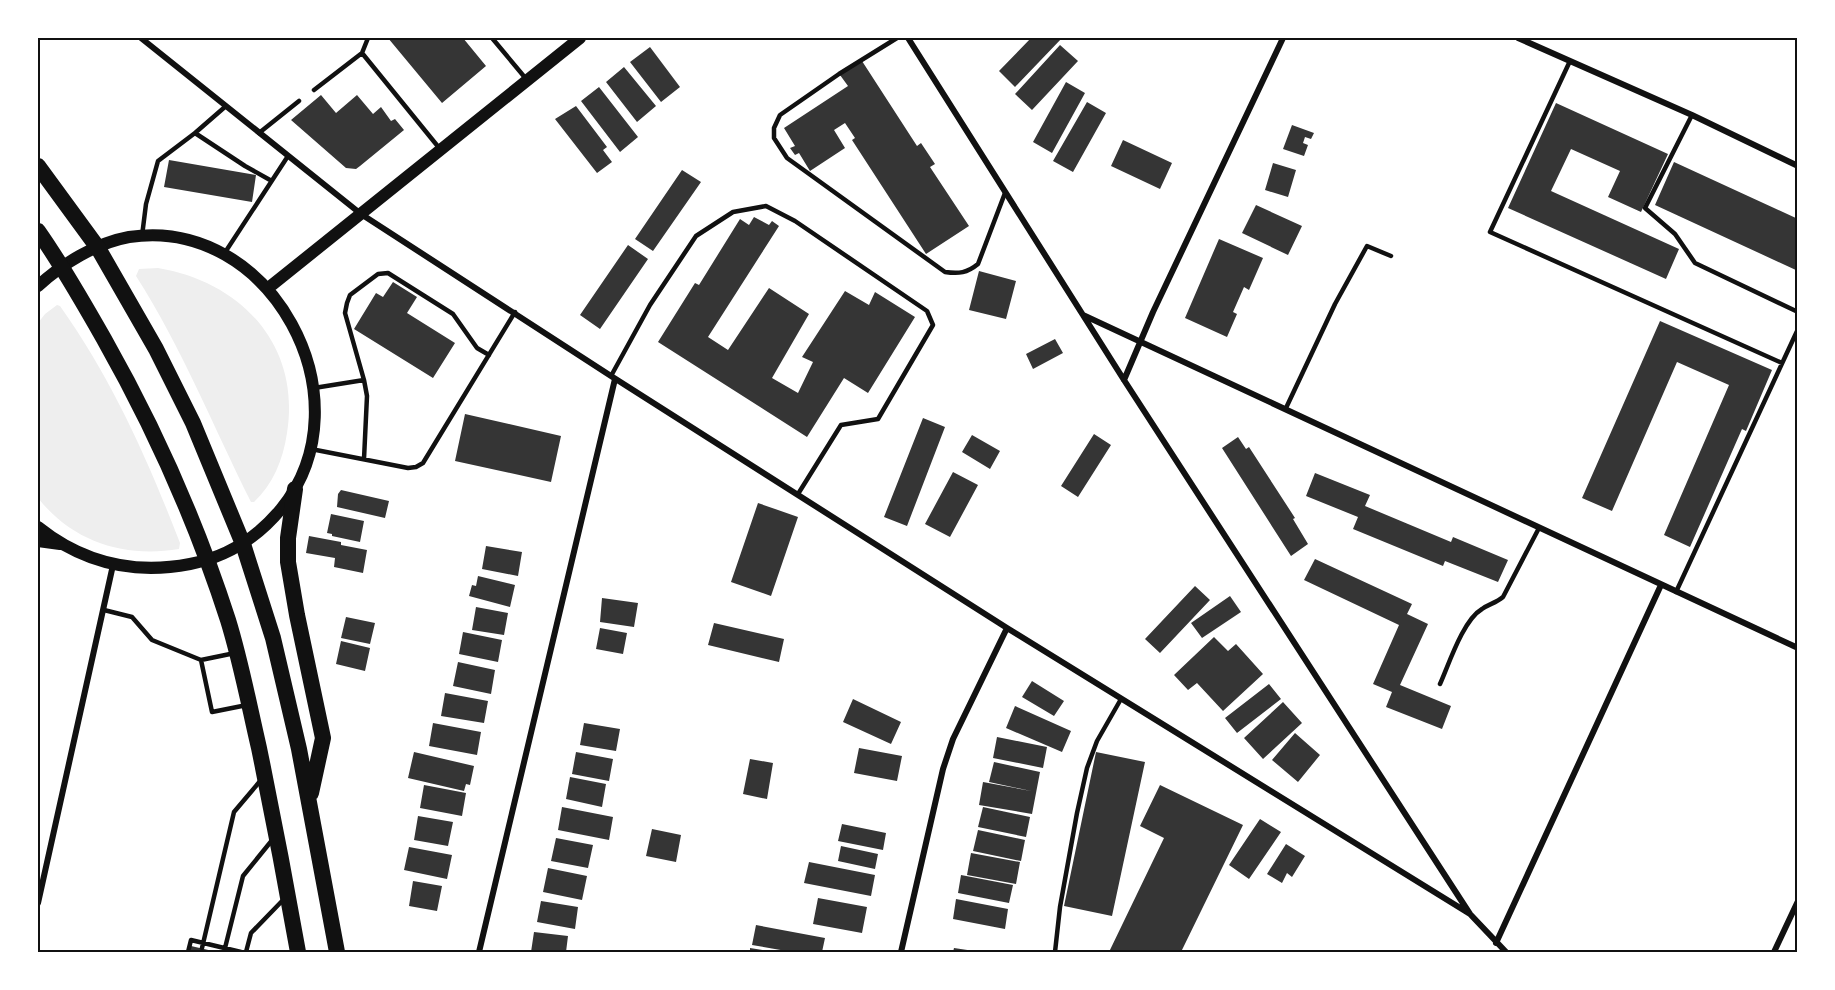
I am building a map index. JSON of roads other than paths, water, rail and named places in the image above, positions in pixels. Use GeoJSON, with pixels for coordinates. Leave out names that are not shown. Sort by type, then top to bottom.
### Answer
{"type":"FeatureCollection","features":[{"type":"Feature","properties":{"kind":"highway"},"geometry":{"type":"LineString","coordinates":[[38,166],[98,248],[156,349],[194,423],[243,544],[273,638],[309,800],[337,952]]}},
{"type":"Feature","properties":{"kind":"highway"},"geometry":{"type":"LineString","coordinates":[[38,231],[62,267],[154,430],[206,561],[237,653],[277,835],[298,952]]}},
{"type":"Feature","properties":{"kind":"highway"},"geometry":{"type":"LineString","coordinates":[[295,489],[288,538],[288,562],[323,738],[309,800]]}},
{"type":"Feature","properties":{"kind":"main road"},"geometry":{"type":"LineString","coordinates":[[267,289],[580,38]]}},
{"type":"Feature","properties":{"kind":"main road"},"geometry":{"type":"LineString","coordinates":[[38,286],[62,267],[98,248],[127,238],[167,237],[197,243],[224,254],[246,268],[267,289],[286,315],[301,343],[314,388],[315,422],[311,449],[295,489],[273,518],[243,544],[206,561],[159,569],[113,565],[84,556],[61,544],[38,527]]}},
{"type":"Feature","properties":{"kind":"main road"},"geometry":{"type":"LineString","coordinates":[[38,542],[61,544]]}},
{"type":"Feature","properties":{"kind":"street"},"geometry":{"type":"LineString","coordinates":[[142,38],[361,214],[1007,628],[1470,914]]}},
{"type":"Feature","properties":{"kind":"street"},"geometry":{"type":"LineString","coordinates":[[908,38],[1082,315],[1470,914],[1506,952]]}},
{"type":"Feature","properties":{"kind":"street"},"geometry":{"type":"LineString","coordinates":[[1124,380],[1283,38]]}},
{"type":"Feature","properties":{"kind":"street"},"geometry":{"type":"LineString","coordinates":[[1518,38],[1692,115],[1797,166]]}},
{"type":"Feature","properties":{"kind":"street"},"geometry":{"type":"LineString","coordinates":[[1082,315],[1286,408],[1797,648]]}},
{"type":"Feature","properties":{"kind":"street"},"geometry":{"type":"LineString","coordinates":[[479,952],[613,377]]}},
{"type":"Feature","properties":{"kind":"street"},"geometry":{"type":"LineString","coordinates":[[38,903],[113,565]]}},
{"type":"Feature","properties":{"kind":"street"},"geometry":{"type":"LineString","coordinates":[[1496,943],[1661,585]]}},
{"type":"Feature","properties":{"kind":"street"},"geometry":{"type":"LineString","coordinates":[[901,952],[943,769],[953,739],[1007,628]]}},
{"type":"Feature","properties":{"kind":"street"},"geometry":{"type":"LineString","coordinates":[[1774,952],[1797,901]]}},
{"type":"Feature","properties":{"kind":"lane"},"geometry":{"type":"LineString","coordinates":[[314,90],[362,53],[368,38]]}},
{"type":"Feature","properties":{"kind":"lane"},"geometry":{"type":"LineString","coordinates":[[492,38],[527,80]]}},
{"type":"Feature","properties":{"kind":"lane"},"geometry":{"type":"LineString","coordinates":[[897,38],[839,74],[780,115],[774,129],[774,138],[787,158],[945,273],[958,274],[970,271],[978,264],[1005,193]]}},
{"type":"Feature","properties":{"kind":"lane"},"geometry":{"type":"LineString","coordinates":[[362,53],[440,149]]}},
{"type":"Feature","properties":{"kind":"lane"},"geometry":{"type":"LineString","coordinates":[[1570,61],[1490,232],[1782,363]]}},
{"type":"Feature","properties":{"kind":"lane"},"geometry":{"type":"LineString","coordinates":[[259,133],[299,101]]}},
{"type":"Feature","properties":{"kind":"lane"},"geometry":{"type":"LineString","coordinates":[[142,236],[146,204],[158,161],[226,106]]}},
{"type":"Feature","properties":{"kind":"lane"},"geometry":{"type":"LineString","coordinates":[[1692,115],[1645,208],[1675,234],[1695,263],[1797,312]]}},
{"type":"Feature","properties":{"kind":"lane"},"geometry":{"type":"LineString","coordinates":[[195,133],[270,180]]}},
{"type":"Feature","properties":{"kind":"lane"},"geometry":{"type":"LineString","coordinates":[[224,254],[261,199],[270,180],[288,156]]}},
{"type":"Feature","properties":{"kind":"lane"},"geometry":{"type":"LineString","coordinates":[[613,377],[650,305],[696,236],[733,212],[766,206],[795,221],[927,311],[933,325],[878,419],[841,425],[798,494]]}},
{"type":"Feature","properties":{"kind":"lane"},"geometry":{"type":"LineString","coordinates":[[1286,408],[1335,304],[1367,246],[1391,256]]}},
{"type":"Feature","properties":{"kind":"lane"},"geometry":{"type":"LineString","coordinates":[[364,459],[367,396],[345,313],[350,295],[378,274],[388,273],[453,314],[477,348],[489,355]]}},
{"type":"Feature","properties":{"kind":"lane"},"geometry":{"type":"LineString","coordinates":[[311,449],[408,468],[423,463],[515,312]]}},
{"type":"Feature","properties":{"kind":"lane"},"geometry":{"type":"LineString","coordinates":[[1676,592],[1797,329]]}},
{"type":"Feature","properties":{"kind":"lane"},"geometry":{"type":"LineString","coordinates":[[314,388],[364,380]]}},
{"type":"Feature","properties":{"kind":"lane"},"geometry":{"type":"LineString","coordinates":[[1440,684],[1468,623],[1481,609],[1503,597],[1539,528]]}},
{"type":"Feature","properties":{"kind":"lane"},"geometry":{"type":"LineString","coordinates":[[104,610],[132,617],[152,640],[201,660],[237,653]]}},
{"type":"Feature","properties":{"kind":"lane"},"geometry":{"type":"LineString","coordinates":[[201,660],[212,712],[249,705]]}},
{"type":"Feature","properties":{"kind":"lane"},"geometry":{"type":"LineString","coordinates":[[1055,952],[1062,895],[1087,768],[1097,741],[1121,699]]}},
{"type":"Feature","properties":{"kind":"lane"},"geometry":{"type":"LineString","coordinates":[[203,946],[234,813],[264,775]]}},
{"type":"Feature","properties":{"kind":"lane"},"geometry":{"type":"LineString","coordinates":[[225,951],[243,876],[277,835]]}},
{"type":"Feature","properties":{"kind":"lane"},"geometry":{"type":"LineString","coordinates":[[246,952],[251,933],[288,895]]}},
{"type":"Feature","properties":{"kind":"lane"},"geometry":{"type":"LineString","coordinates":[[188,952],[191,940],[203,946],[241,952]]}}]}
